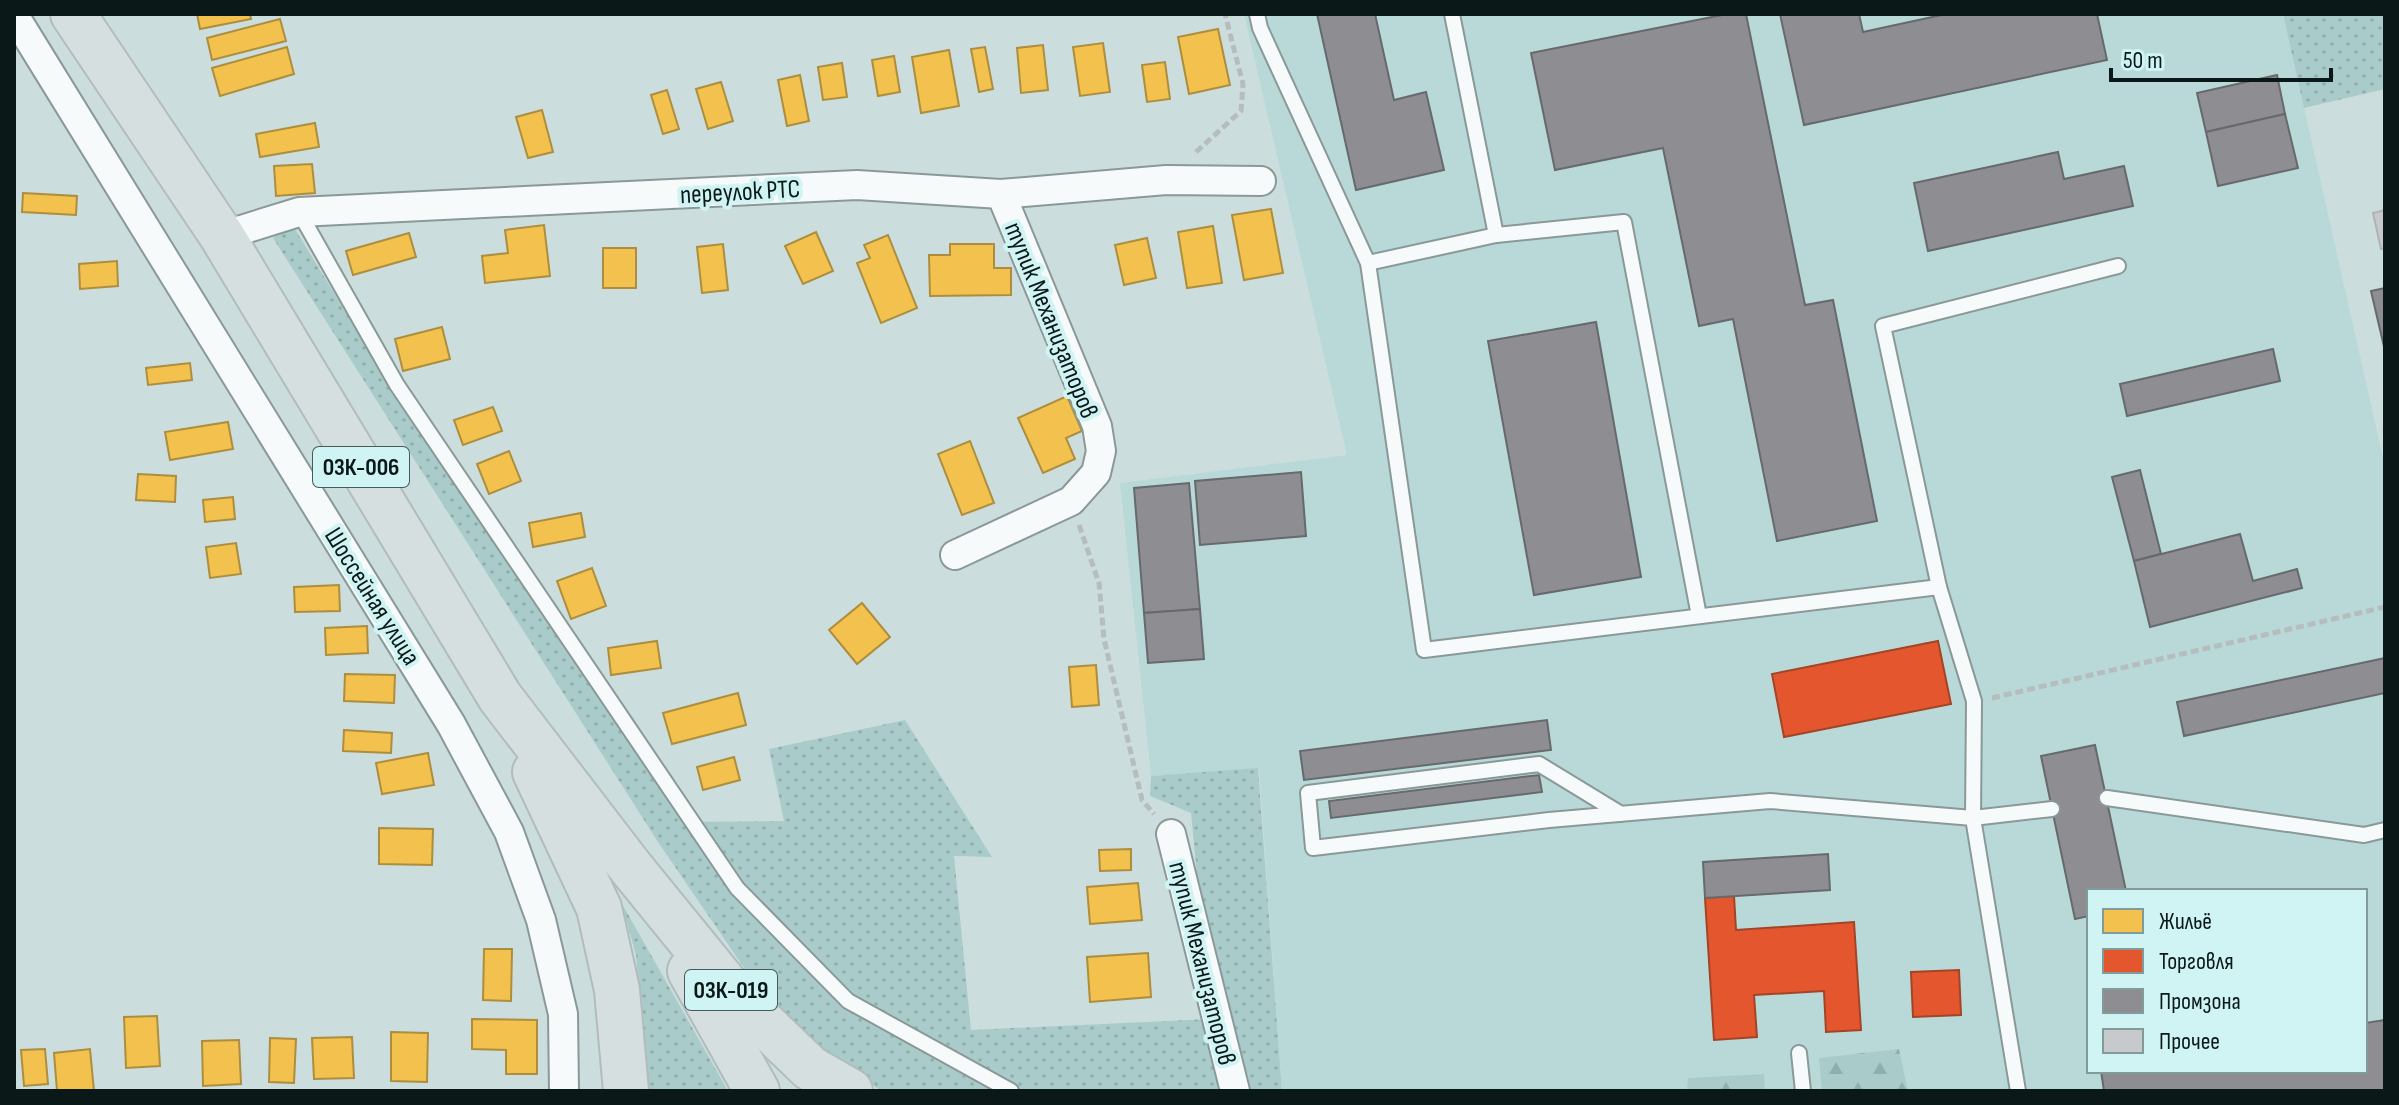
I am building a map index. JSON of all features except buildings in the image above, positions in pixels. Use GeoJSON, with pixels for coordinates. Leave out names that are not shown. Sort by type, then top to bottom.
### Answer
{"type":"FeatureCollection","features":[{"type":"Feature","properties":{"kind":"main road","name":"03К-006"},"geometry":{"type":"LineString","coordinates":[[73,14],[222,236],[500,697],[632,869],[757,1091]]}},
{"type":"Feature","properties":{"kind":"main road"},"geometry":{"type":"LineString","coordinates":[[500,697],[599,908],[617,990],[626,1091]]}},
{"type":"Feature","properties":{"kind":"main road","name":"03К-019"},"geometry":{"type":"LineString","coordinates":[[632,869],[737,998],[810,1068],[850,1091]]}},
{"type":"Feature","properties":{"kind":"street","name":"Шоссейная улица"},"geometry":{"type":"LineString","coordinates":[[14,15],[451,724],[509,832],[541,920],[563,1014],[564,1091]]}},
{"type":"Feature","properties":{"kind":"street","name":"переулок РТС"},"geometry":{"type":"LineString","coordinates":[[222,236],[299,212],[857,185],[1001,194],[1166,180],[1261,181]]}},
{"type":"Feature","properties":{"kind":"street","name":"тупик Механизаторов"},"geometry":{"type":"LineString","coordinates":[[955,555],[1071,501],[1096,473],[1101,451],[1097,426],[1001,194]]}},
{"type":"Feature","properties":{"kind":"street","name":"тупик Механизаторов"},"geometry":{"type":"LineString","coordinates":[[1171,834],[1235,1091]]}},
{"type":"Feature","properties":{"kind":"lane"},"geometry":{"type":"LineString","coordinates":[[1257,14],[1260,28],[1368,263],[1424,650],[1939,587]]}},
{"type":"Feature","properties":{"kind":"lane"},"geometry":{"type":"LineString","coordinates":[[1452,14],[1496,235]]}},
{"type":"Feature","properties":{"kind":"lane"},"geometry":{"type":"LineString","coordinates":[[299,212],[397,385],[737,888],[848,1001],[1011,1091]]}},
{"type":"Feature","properties":{"kind":"lane"},"geometry":{"type":"LineString","coordinates":[[1368,263],[1496,235],[1624,222],[1699,616]]}},
{"type":"Feature","properties":{"kind":"lane"},"geometry":{"type":"LineString","coordinates":[[2018,1091],[1973,818],[1974,701],[1939,587],[1883,326],[2118,266]]}},
{"type":"Feature","properties":{"kind":"lane"},"geometry":{"type":"LineString","coordinates":[[1621,814],[1539,764],[1308,793],[1313,848],[1549,820],[1621,814],[1770,801],[1973,818],[2052,809]]}},
{"type":"Feature","properties":{"kind":"lane"},"geometry":{"type":"LineString","coordinates":[[2107,798],[2364,835],[2385,830]]}},
{"type":"Feature","properties":{"kind":"lane"},"geometry":{"type":"LineString","coordinates":[[1799,1053],[1803,1091]]}},
{"type":"Feature","properties":{"kind":"path"},"geometry":{"type":"LineString","coordinates":[[1166,180],[1241,111],[1243,84],[1225,14]]}},
{"type":"Feature","properties":{"kind":"path"},"geometry":{"type":"LineString","coordinates":[[1071,501],[1099,583],[1104,639],[1142,800],[1171,834]]}},
{"type":"Feature","properties":{"kind":"path"},"geometry":{"type":"LineString","coordinates":[[1974,701],[2385,607]]}},
{"type":"Feature","properties":{"kind":"shaded area"},"geometry":{"type":"Polygon","coordinates":[[[1244,14],[2283,14],[2385,467],[2385,1091],[1282,1091],[1259,769],[1151,776],[1120,483],[1347,455],[1244,14]]]}},
{"type":"Feature","properties":{"kind":"green space"},"geometry":{"type":"Polygon","coordinates":[[[2283,14],[2385,14],[2385,89],[2304,108],[2283,14]]]}},
{"type":"Feature","properties":{"kind":"green space"},"geometry":{"type":"Polygon","coordinates":[[[292,224],[393,390],[683,822],[784,821],[769,749],[905,720],[992,857],[954,856],[971,1030],[1211,1019],[1191,813],[1150,796],[1151,776],[1258,768],[1282,1091],[881,1091],[777,1016],[658,842],[273,238],[292,224]]]}},
{"type":"Feature","properties":{"kind":"green space"},"geometry":{"type":"Polygon","coordinates":[[[621,902],[728,1091],[648,1091],[636,955],[621,902]]]}},
{"type":"Feature","properties":{"kind":"green space"},"geometry":{"type":"Polygon","coordinates":[[[1899,1049],[1908,1091],[1822,1091],[1819,1058],[1899,1049]]]}},
{"type":"Feature","properties":{"kind":"green space"},"geometry":{"type":"Polygon","coordinates":[[[1764,1074],[1765,1091],[1687,1091],[1688,1078],[1764,1074]]]}}]}
